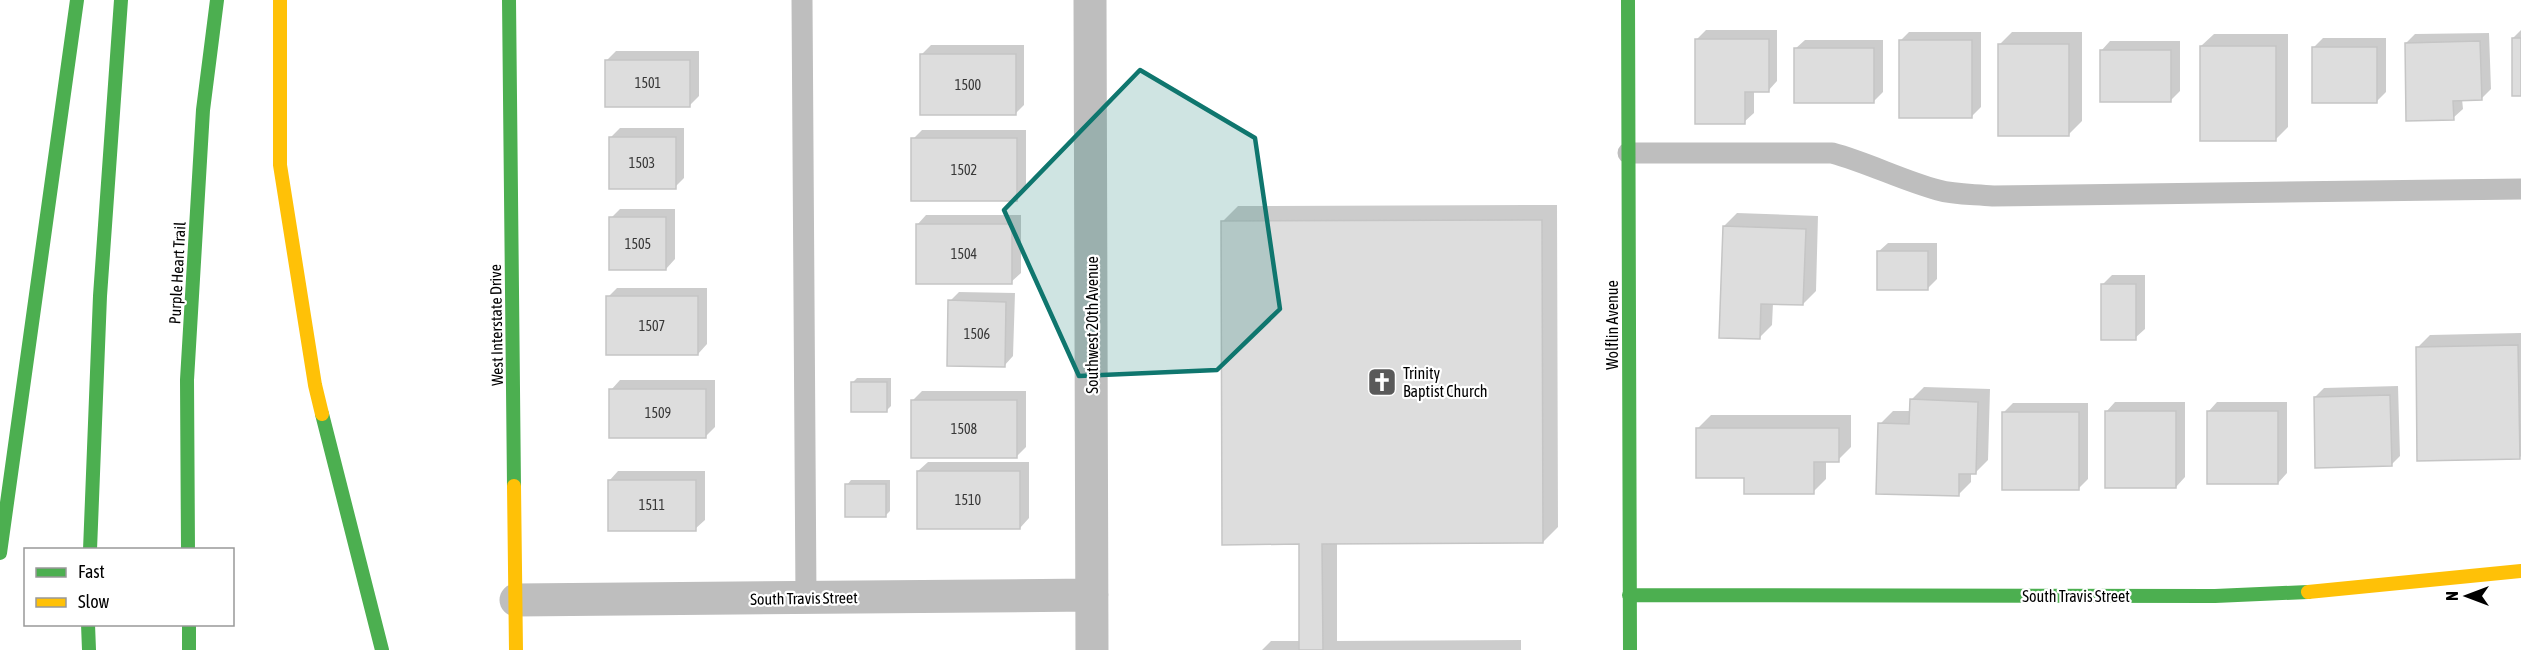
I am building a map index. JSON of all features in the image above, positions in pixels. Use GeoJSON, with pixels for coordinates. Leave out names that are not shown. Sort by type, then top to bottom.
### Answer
{"type":"FeatureCollection","features":[{"type":"Feature","properties":{"kind":"main road"},"geometry":{"type":"LineString","coordinates":[[0,553],[77,0]]}},
{"type":"Feature","properties":{"kind":"main road"},"geometry":{"type":"LineString","coordinates":[[90,548],[100,296],[121,0]]}},
{"type":"Feature","properties":{"kind":"main road","name":"Purple Heart Trail"},"geometry":{"type":"LineString","coordinates":[[188,548],[188,368],[203,110],[218,0]]}},
{"type":"Feature","properties":{"kind":"main road"},"geometry":{"type":"LineString","coordinates":[[280,0],[280,165],[315,385],[382,650]]}},
{"type":"Feature","properties":{"kind":"main road","name":"West Interstate Drive"},"geometry":{"type":"LineString","coordinates":[[509,0],[516,650]]}},
{"type":"Feature","properties":{"kind":"main road","name":"Wolflin Avenue"},"geometry":{"type":"LineString","coordinates":[[1628,0],[1630,650]]}},
{"type":"Feature","properties":{"kind":"main road","name":"South Travis Street"},"geometry":{"type":"LineString","coordinates":[[1629,595],[2215,596],[2334,591],[2521,571]]}},
{"type":"Feature","properties":{"kind":"main road"},"geometry":{"type":"LineString","coordinates":[[88,626],[88,650]]}},
{"type":"Feature","properties":{"kind":"main road"},"geometry":{"type":"LineString","coordinates":[[189,626],[189,650]]}},
{"type":"Feature","properties":{"kind":"street","name":"Southwest 20th Avenue"},"geometry":{"type":"LineString","coordinates":[[1090,0],[1092,650]]}},
{"type":"Feature","properties":{"kind":"street","name":"South Travis Street"},"geometry":{"type":"LineString","coordinates":[[516,600],[1092,595]]}},
{"type":"Feature","properties":{"kind":"lane"},"geometry":{"type":"LineString","coordinates":[[802,0],[806,598]]}},
{"type":"Feature","properties":{"kind":"lane"},"geometry":{"type":"LineString","coordinates":[[1628,153],[1832,153],[1858,160],[1897,178],[1941,191],[1993,196],[2521,189]]}},
{"type":"Feature","properties":{"kind":"highlighted area"},"geometry":{"type":"Polygon","coordinates":[[[1140,70],[1255,138],[1280,309],[1217,370],[1079,376],[1004,210],[1140,70]]]}},
{"type":"Feature","properties":{"kind":"building"},"geometry":{"type":"Polygon","coordinates":[[[2512,38],[2521,38],[2521,96],[2512,96],[2512,38]]]}},
{"type":"Feature","properties":{"kind":"building"},"geometry":{"type":"Polygon","coordinates":[[[1695,39],[1769,39],[1769,92],[1745,92],[1745,124],[1695,124],[1695,39]]]}},
{"type":"Feature","properties":{"kind":"building"},"geometry":{"type":"Polygon","coordinates":[[[1899,40],[1972,40],[1972,118],[1899,118],[1899,40]]]}},
{"type":"Feature","properties":{"kind":"building"},"geometry":{"type":"Polygon","coordinates":[[[2480,41],[2482,100],[2453,101],[2454,120],[2406,121],[2405,43],[2480,41]]]}},
{"type":"Feature","properties":{"kind":"building"},"geometry":{"type":"Polygon","coordinates":[[[1998,44],[2069,44],[2069,136],[1998,136],[1998,44]]]}},
{"type":"Feature","properties":{"kind":"building"},"geometry":{"type":"Polygon","coordinates":[[[2200,46],[2276,46],[2276,141],[2200,141],[2200,46]]]}},
{"type":"Feature","properties":{"kind":"building"},"geometry":{"type":"Polygon","coordinates":[[[2312,47],[2377,47],[2377,103],[2312,103],[2312,47]]]}},
{"type":"Feature","properties":{"kind":"building"},"geometry":{"type":"Polygon","coordinates":[[[1794,48],[1874,48],[1874,103],[1794,103],[1794,48]]]}},
{"type":"Feature","properties":{"kind":"building"},"geometry":{"type":"Polygon","coordinates":[[[2100,50],[2171,50],[2171,102],[2100,102],[2100,50]]]}},
{"type":"Feature","properties":{"kind":"building"},"geometry":{"type":"Polygon","coordinates":[[[920,54],[1016,54],[1016,115],[920,115],[920,54]]]}},
{"type":"Feature","properties":{"kind":"building"},"geometry":{"type":"Polygon","coordinates":[[[605,60],[690,60],[690,107],[605,107],[605,60]]]}},
{"type":"Feature","properties":{"kind":"building"},"geometry":{"type":"Polygon","coordinates":[[[609,137],[676,137],[676,189],[609,189],[609,137]]]}},
{"type":"Feature","properties":{"kind":"building"},"geometry":{"type":"Polygon","coordinates":[[[911,138],[1017,138],[1017,201],[911,201],[911,138]]]}},
{"type":"Feature","properties":{"kind":"building"},"geometry":{"type":"Polygon","coordinates":[[[609,217],[666,217],[666,270],[609,270],[609,217]]]}},
{"type":"Feature","properties":{"kind":"building","name":"Trinity Baptist Church"},"geometry":{"type":"Polygon","coordinates":[[[1542,220],[1543,543],[1322,544],[1323,650],[1299,650],[1299,544],[1222,545],[1221,221],[1542,220]]]}},
{"type":"Feature","properties":{"kind":"building"},"geometry":{"type":"Polygon","coordinates":[[[916,224],[1012,224],[1012,284],[916,284],[916,224]]]}},
{"type":"Feature","properties":{"kind":"building"},"geometry":{"type":"Polygon","coordinates":[[[1723,226],[1806,229],[1803,305],[1761,304],[1760,339],[1719,338],[1723,226]]]}},
{"type":"Feature","properties":{"kind":"building"},"geometry":{"type":"Polygon","coordinates":[[[1877,251],[1928,251],[1928,290],[1877,290],[1877,251]]]}},
{"type":"Feature","properties":{"kind":"building"},"geometry":{"type":"Polygon","coordinates":[[[2101,284],[2136,284],[2136,340],[2101,340],[2101,284]]]}},
{"type":"Feature","properties":{"kind":"building"},"geometry":{"type":"Polygon","coordinates":[[[606,296],[698,296],[698,355],[606,355],[606,296]]]}},
{"type":"Feature","properties":{"kind":"building"},"geometry":{"type":"Polygon","coordinates":[[[948,300],[1006,302],[1005,367],[947,366],[948,300]]]}},
{"type":"Feature","properties":{"kind":"building"},"geometry":{"type":"Polygon","coordinates":[[[2518,345],[2520,459],[2417,461],[2416,347],[2518,345]]]}},
{"type":"Feature","properties":{"kind":"building"},"geometry":{"type":"Polygon","coordinates":[[[851,382],[887,382],[887,412],[851,412],[851,382]]]}},
{"type":"Feature","properties":{"kind":"building"},"geometry":{"type":"Polygon","coordinates":[[[609,389],[706,389],[706,438],[609,438],[609,389]]]}},
{"type":"Feature","properties":{"kind":"building"},"geometry":{"type":"Polygon","coordinates":[[[2390,395],[2392,466],[2315,468],[2314,397],[2390,395]]]}},
{"type":"Feature","properties":{"kind":"building"},"geometry":{"type":"Polygon","coordinates":[[[1910,399],[1978,402],[1976,474],[1959,474],[1959,496],[1876,494],[1878,423],[1909,424],[1910,399]]]}},
{"type":"Feature","properties":{"kind":"building"},"geometry":{"type":"Polygon","coordinates":[[[911,400],[1017,400],[1017,458],[911,458],[911,400]]]}},
{"type":"Feature","properties":{"kind":"building"},"geometry":{"type":"Polygon","coordinates":[[[2105,411],[2176,411],[2176,488],[2105,488],[2105,411]]]}},
{"type":"Feature","properties":{"kind":"building"},"geometry":{"type":"Polygon","coordinates":[[[2207,411],[2278,411],[2278,484],[2207,484],[2207,411]]]}},
{"type":"Feature","properties":{"kind":"building"},"geometry":{"type":"Polygon","coordinates":[[[2002,412],[2079,412],[2079,490],[2002,490],[2002,412]]]}},
{"type":"Feature","properties":{"kind":"building"},"geometry":{"type":"Polygon","coordinates":[[[1696,428],[1839,428],[1839,462],[1814,462],[1814,494],[1744,494],[1744,478],[1696,478],[1696,428]]]}},
{"type":"Feature","properties":{"kind":"building"},"geometry":{"type":"Polygon","coordinates":[[[917,471],[1020,471],[1020,529],[917,529],[917,471]]]}},
{"type":"Feature","properties":{"kind":"building"},"geometry":{"type":"Polygon","coordinates":[[[608,480],[696,480],[696,531],[608,531],[608,480]]]}},
{"type":"Feature","properties":{"kind":"building"},"geometry":{"type":"Polygon","coordinates":[[[845,484],[886,484],[886,517],[845,517],[845,484]]]}},
{"type":"Feature","properties":{"kind":"traffic: fast"},"geometry":{"type":"LineString","coordinates":[[0,553],[77,0]]}},
{"type":"Feature","properties":{"kind":"traffic: fast"},"geometry":{"type":"LineString","coordinates":[[90,548],[100,296],[121,0]]}},
{"type":"Feature","properties":{"kind":"traffic: fast"},"geometry":{"type":"LineString","coordinates":[[188,548],[187,380],[203,110],[217,0]]}},
{"type":"Feature","properties":{"kind":"traffic: fast"},"geometry":{"type":"LineString","coordinates":[[509,0],[514,486]]}},
{"type":"Feature","properties":{"kind":"traffic: fast"},"geometry":{"type":"LineString","coordinates":[[1628,0],[1630,650]]}},
{"type":"Feature","properties":{"kind":"traffic: fast"},"geometry":{"type":"LineString","coordinates":[[322,414],[382,650]]}},
{"type":"Feature","properties":{"kind":"traffic: fast"},"geometry":{"type":"LineString","coordinates":[[1629,595],[2215,596],[2308,592]]}},
{"type":"Feature","properties":{"kind":"traffic: fast"},"geometry":{"type":"LineString","coordinates":[[88,626],[89,650]]}},
{"type":"Feature","properties":{"kind":"traffic: fast"},"geometry":{"type":"LineString","coordinates":[[189,626],[189,650]]}},
{"type":"Feature","properties":{"kind":"traffic: slow"},"geometry":{"type":"LineString","coordinates":[[280,0],[280,165],[315,385],[322,414]]}},
{"type":"Feature","properties":{"kind":"traffic: slow"},"geometry":{"type":"LineString","coordinates":[[514,486],[516,650]]}},
{"type":"Feature","properties":{"kind":"traffic: slow"},"geometry":{"type":"LineString","coordinates":[[2308,592],[2521,571]]}},
{"type":"Feature","properties":{"kind":"place","name":"Trinity Baptist Church"},"geometry":{"type":"Point","coordinates":[1382,382]}}]}
